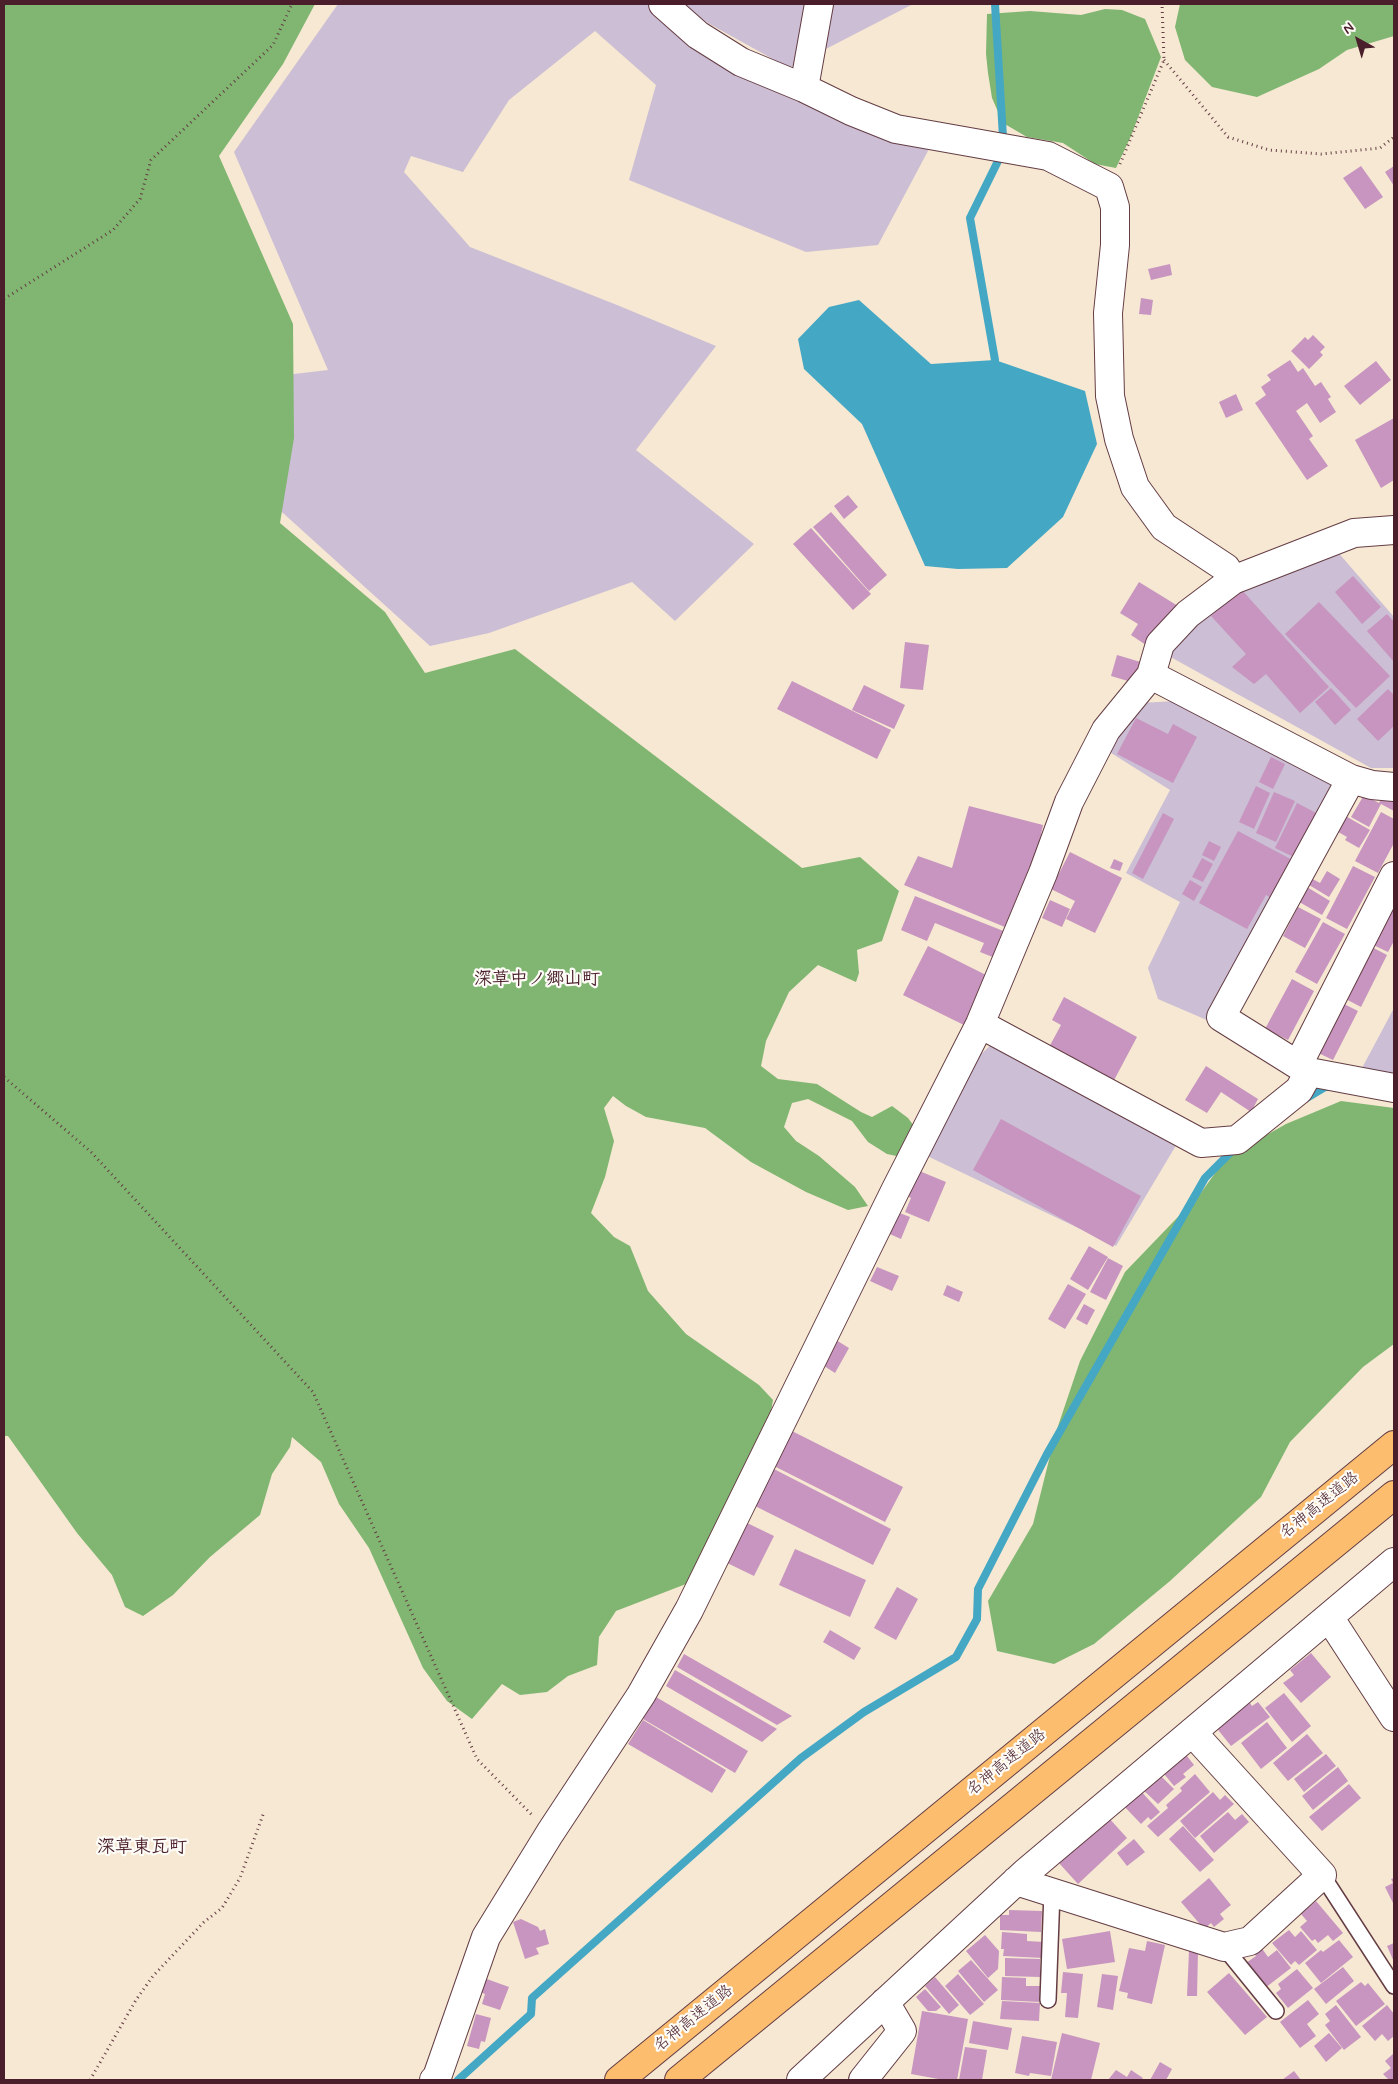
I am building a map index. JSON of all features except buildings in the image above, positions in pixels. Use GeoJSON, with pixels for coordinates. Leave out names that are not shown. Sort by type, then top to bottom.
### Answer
{"type":"FeatureCollection","features":[{"type":"Feature","properties":{"kind":"highway","name":"名神高速道路"},"geometry":{"type":"LineString","coordinates":[[619,2080],[1394,1445]]}},
{"type":"Feature","properties":{"kind":"highway"},"geometry":{"type":"LineString","coordinates":[[679,2080],[1394,1495]]}},
{"type":"Feature","properties":{"kind":"street"},"geometry":{"type":"LineString","coordinates":[[663,4],[698,35],[741,62],[804,88],[851,111],[896,129],[1048,156],[1109,187],[1115,207],[1115,245],[1108,313],[1110,386],[1120,439],[1135,487],[1164,527],[1226,568],[1233,580]]}},
{"type":"Feature","properties":{"kind":"street"},"geometry":{"type":"LineString","coordinates":[[804,88],[819,4]]}},
{"type":"Feature","properties":{"kind":"street"},"geometry":{"type":"LineString","coordinates":[[434,2080],[437,2077],[486,1937],[550,1833],[641,1695],[689,1610],[895,1191],[980,1024],[1043,874],[1069,802],[1106,730],[1151,675],[1160,644],[1188,614],[1233,580],[1354,533],[1394,530]]}},
{"type":"Feature","properties":{"kind":"street"},"geometry":{"type":"LineString","coordinates":[[1151,675],[1351,779],[1372,785],[1394,787]]}},
{"type":"Feature","properties":{"kind":"street"},"geometry":{"type":"LineString","coordinates":[[1351,779],[1222,1017],[1303,1069],[1394,1088]]}},
{"type":"Feature","properties":{"kind":"street"},"geometry":{"type":"LineString","coordinates":[[980,1024],[1201,1143],[1237,1140],[1299,1090],[1303,1069],[1394,876]]}},
{"type":"Feature","properties":{"kind":"street"},"geometry":{"type":"LineString","coordinates":[[801,2080],[1016,1881],[1394,1562]]}},
{"type":"Feature","properties":{"kind":"street"},"geometry":{"type":"LineString","coordinates":[[1329,1617],[1394,1717]]}},
{"type":"Feature","properties":{"kind":"street"},"geometry":{"type":"LineString","coordinates":[[1016,1881],[1224,1947],[1250,1941],[1322,1875],[1192,1732]]}},
{"type":"Feature","properties":{"kind":"street"},"geometry":{"type":"LineString","coordinates":[[863,2080],[902,2031],[885,2002]]}},
{"type":"Feature","properties":{"kind":"lane"},"geometry":{"type":"LineString","coordinates":[[1322,1875],[1394,1986]]}},
{"type":"Feature","properties":{"kind":"lane"},"geometry":{"type":"LineString","coordinates":[[1048,2000],[1052,1892]]}},
{"type":"Feature","properties":{"kind":"lane"},"geometry":{"type":"LineString","coordinates":[[1224,1947],[1276,2010]]}},
{"type":"Feature","properties":{"kind":"path"},"geometry":{"type":"LineString","coordinates":[[4,299],[113,230],[140,199],[151,160],[273,45],[292,4]]}},
{"type":"Feature","properties":{"kind":"path"},"geometry":{"type":"LineString","coordinates":[[1109,187],[1164,60],[1162,4]]}},
{"type":"Feature","properties":{"kind":"path"},"geometry":{"type":"LineString","coordinates":[[1164,60],[1228,138],[1269,150],[1321,154],[1380,148],[1394,136]]}},
{"type":"Feature","properties":{"kind":"path"},"geometry":{"type":"LineString","coordinates":[[4,1077],[91,1152],[313,1392],[477,1759],[550,1833]]}},
{"type":"Feature","properties":{"kind":"path"},"geometry":{"type":"LineString","coordinates":[[90,2080],[136,2000],[153,1976],[204,1922],[222,1908],[240,1878],[264,1812]]}},
{"type":"Feature","properties":{"kind":"shaded area"},"geometry":{"type":"Polygon","coordinates":[[[338,4],[652,4],[695,43],[793,99],[929,149],[878,245],[806,252],[629,180],[656,85],[595,31],[509,100],[463,172],[411,156],[404,172],[470,247],[716,346],[636,450],[754,544],[675,621],[632,582],[489,633],[430,646],[241,475],[209,384],[328,370],[234,152],[338,4]]]}},
{"type":"Feature","properties":{"kind":"shaded area"},"geometry":{"type":"Polygon","coordinates":[[[683,4],[913,4],[789,68],[706,22],[683,4]]]}},
{"type":"Feature","properties":{"kind":"shaded area"},"geometry":{"type":"Polygon","coordinates":[[[1336,550],[1394,617],[1394,768],[1371,768],[1167,655],[1188,627],[1240,586],[1336,550]]]}},
{"type":"Feature","properties":{"kind":"shaded area"},"geometry":{"type":"Polygon","coordinates":[[[1177,701],[1336,787],[1209,1021],[1158,999],[1148,968],[1180,902],[1126,873],[1170,790],[1108,751],[1139,703],[1177,701]]]}},
{"type":"Feature","properties":{"kind":"shaded area"},"geometry":{"type":"Polygon","coordinates":[[[1394,1008],[1394,1080],[1361,1070],[1394,1008]]]}},
{"type":"Feature","properties":{"kind":"shaded area"},"geometry":{"type":"Polygon","coordinates":[[[996,1040],[1178,1142],[1116,1246],[923,1154],[976,1059],[996,1040]]]}},
{"type":"Feature","properties":{"kind":"green space"},"geometry":{"type":"Polygon","coordinates":[[[4,4],[315,4],[283,64],[219,156],[293,324],[294,438],[280,523],[385,612],[425,673],[515,649],[802,868],[860,857],[899,891],[882,941],[857,950],[859,973],[856,982],[818,965],[789,992],[766,1041],[761,1066],[778,1079],[817,1084],[872,1117],[892,1106],[908,1118],[919,1133],[906,1158],[887,1154],[868,1142],[852,1121],[808,1099],[792,1103],[784,1127],[796,1141],[819,1156],[855,1187],[868,1206],[848,1210],[806,1192],[751,1162],[705,1128],[646,1117],[613,1096],[604,1108],[614,1141],[605,1177],[591,1213],[614,1237],[630,1246],[648,1291],[686,1334],[759,1385],[773,1400],[769,1423],[749,1469],[686,1584],[616,1611],[599,1637],[597,1665],[568,1676],[547,1692],[520,1695],[502,1684],[472,1719],[447,1701],[423,1668],[369,1548],[339,1504],[321,1462],[292,1437],[290,1447],[272,1474],[260,1515],[210,1557],[173,1595],[143,1616],[125,1607],[112,1575],[77,1533],[8,1436],[4,1436],[4,4]]]}},
{"type":"Feature","properties":{"kind":"green space"},"geometry":{"type":"Polygon","coordinates":[[[1180,4],[1394,4],[1394,36],[1347,50],[1319,69],[1257,97],[1212,87],[1185,60],[1175,27],[1180,4]]]}},
{"type":"Feature","properties":{"kind":"green space"},"geometry":{"type":"Polygon","coordinates":[[[1105,9],[1122,10],[1145,19],[1161,57],[1131,136],[1116,168],[1095,164],[1063,143],[1027,137],[1003,123],[992,98],[986,54],[987,14],[1030,11],[1081,15],[1105,9]]]}},
{"type":"Feature","properties":{"kind":"green space"},"geometry":{"type":"Polygon","coordinates":[[[1341,1101],[1394,1108],[1394,1344],[1363,1367],[1290,1442],[1261,1497],[1170,1581],[1094,1644],[1054,1664],[997,1651],[988,1601],[1033,1524],[1056,1432],[1080,1361],[1125,1272],[1200,1194],[1226,1158],[1286,1124],[1341,1101]]]}},
{"type":"Feature","properties":{"kind":"water"},"geometry":{"type":"Polygon","coordinates":[[[859,300],[931,364],[995,360],[1085,391],[1097,444],[1063,517],[1007,568],[958,569],[925,566],[862,424],[804,369],[798,339],[829,307],[859,300]]]}},
{"type":"Feature","properties":{"kind":"waterway"},"geometry":{"type":"LineString","coordinates":[[995,4],[1003,137]]}},
{"type":"Feature","properties":{"kind":"waterway"},"geometry":{"type":"LineString","coordinates":[[995,360],[970,218],[998,161]]}},
{"type":"Feature","properties":{"kind":"waterway"},"geometry":{"type":"LineString","coordinates":[[1305,1099],[1325,1087],[1330,1087]]}},
{"type":"Feature","properties":{"kind":"waterway"},"geometry":{"type":"LineString","coordinates":[[458,2080],[531,2014],[532,1998],[801,1758],[864,1712],[956,1657],[977,1619],[978,1589],[1047,1454],[1205,1178],[1235,1148]]}},
{"type":"Feature","properties":{"kind":"district","name":"深草中ノ郷山町"},"geometry":{"type":"Point","coordinates":[537,980]}},
{"type":"Feature","properties":{"kind":"district","name":"深草東瓦町"},"geometry":{"type":"Point","coordinates":[142,1848]}}]}
